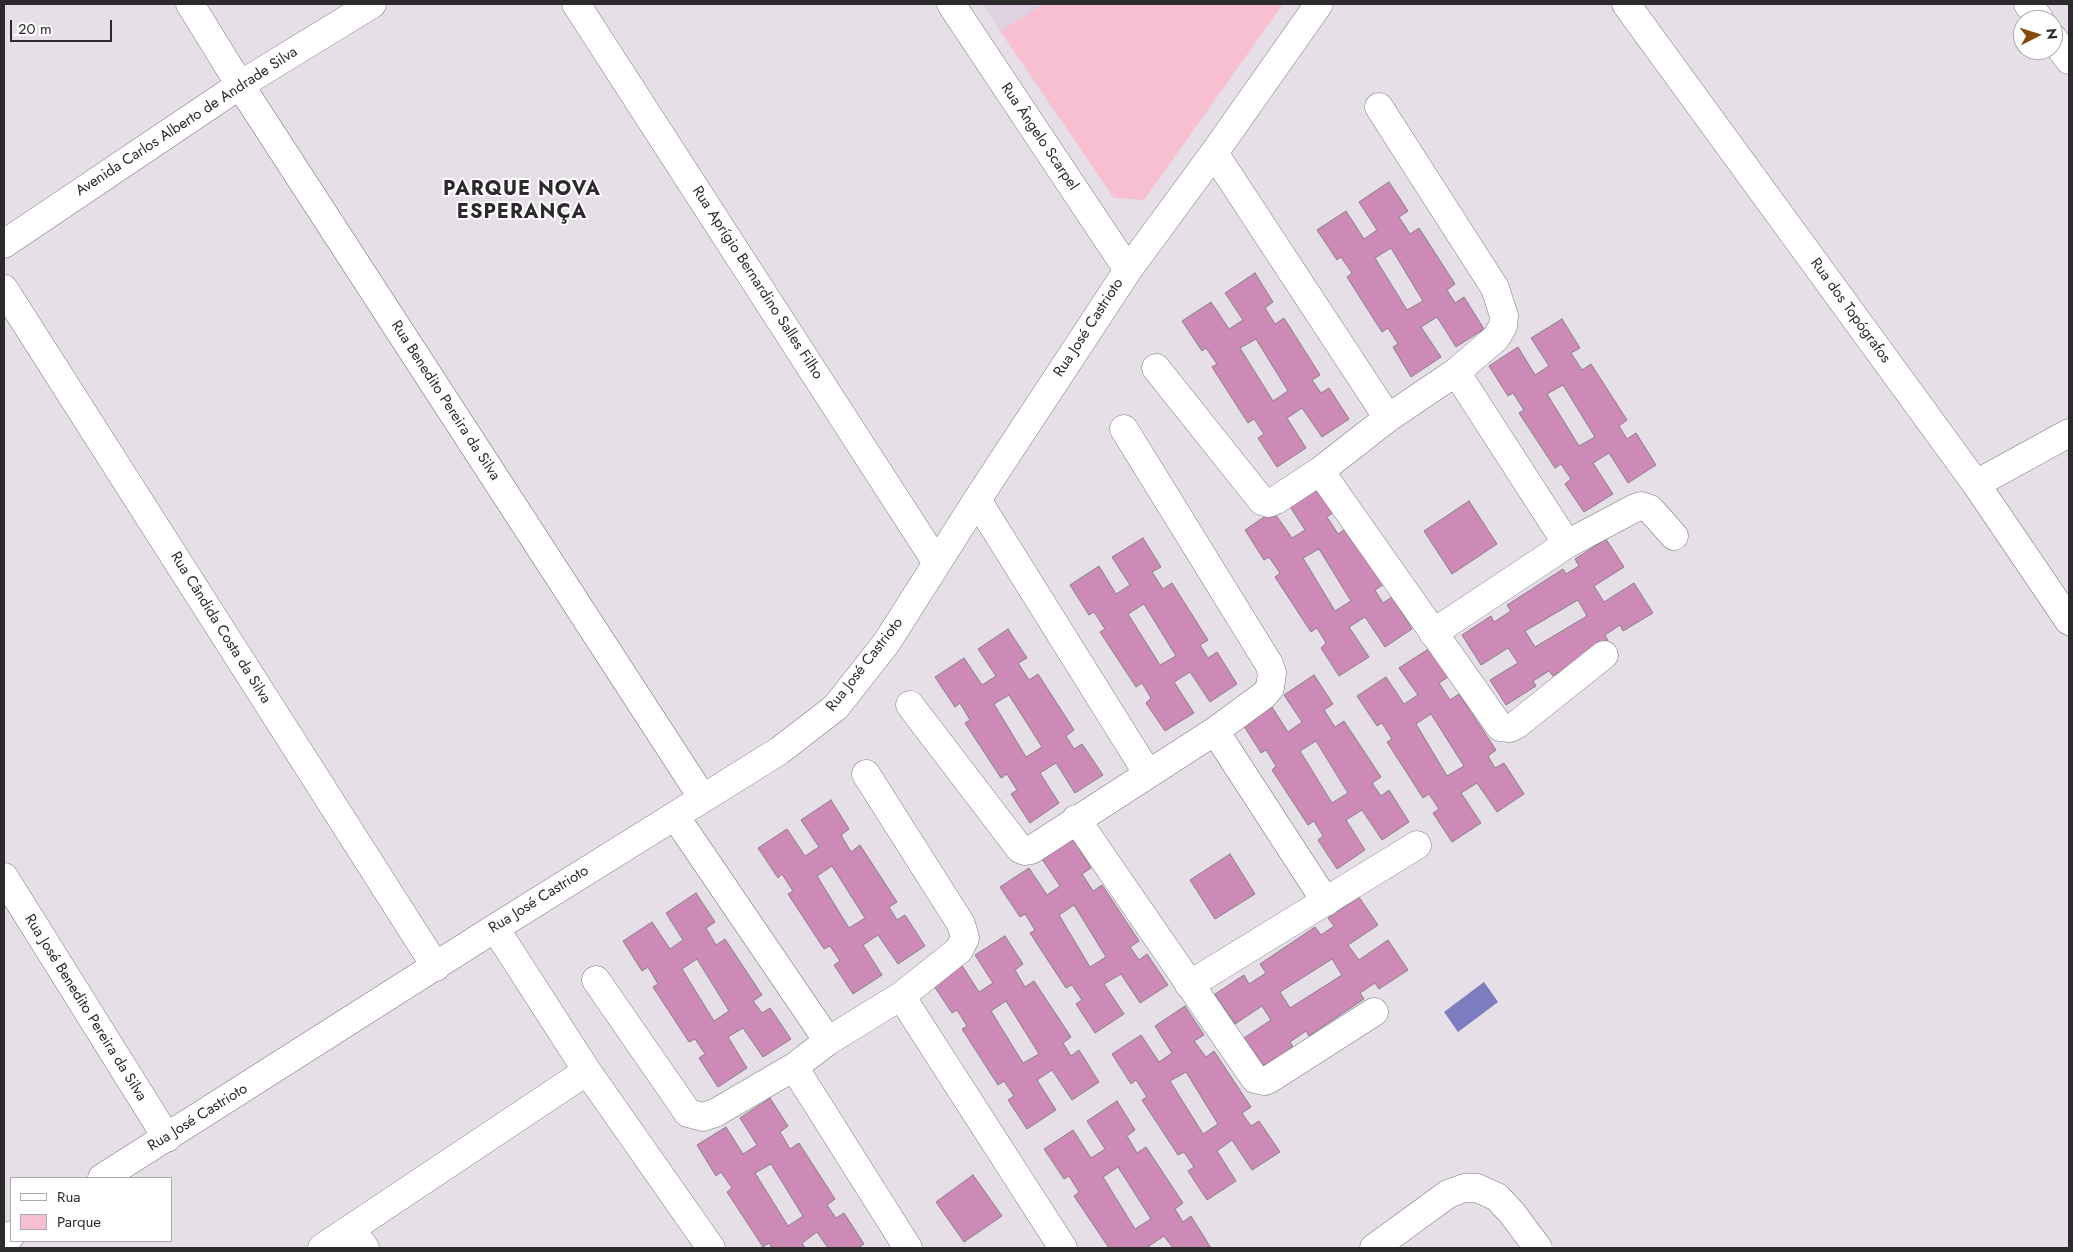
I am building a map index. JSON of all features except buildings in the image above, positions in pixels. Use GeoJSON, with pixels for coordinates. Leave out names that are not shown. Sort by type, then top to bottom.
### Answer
{"type":"FeatureCollection","features":[{"type":"Feature","properties":{"kind":"street","name":"Rua Benedito Pereira da Silva"},"geometry":{"type":"LineString","coordinates":[[190,4],[240,85],[702,797]]}},
{"type":"Feature","properties":{"kind":"street","name":"Avenida Carlos Alberto de Andrade Silva"},"geometry":{"type":"LineString","coordinates":[[4,244],[240,85],[372,4]]}},
{"type":"Feature","properties":{"kind":"street","name":"Rua Aprígio Bernardino Salles Filho"},"geometry":{"type":"LineString","coordinates":[[576,4],[937,563]]}},
{"type":"Feature","properties":{"kind":"street","name":"Rua Ângelo Scarpel"},"geometry":{"type":"LineString","coordinates":[[951,4],[1128,270]]}},
{"type":"Feature","properties":{"kind":"street","name":"Rua José Castrioto"},"geometry":{"type":"LineString","coordinates":[[104,1177],[675,816],[702,797],[778,751],[836,707],[887,642],[976,500],[1128,270],[1214,153],[1319,4]]}},
{"type":"Feature","properties":{"kind":"street","name":"Rua dos Topógrafos"},"geometry":{"type":"LineString","coordinates":[[1626,4],[1976,484],[2069,621]]}},
{"type":"Feature","properties":{"kind":"street"},"geometry":{"type":"LineString","coordinates":[[1156,368],[1262,501],[1269,503],[1320,472],[1388,418],[1456,372],[1496,338],[1503,326],[1504,316],[1496,288],[1379,107]]}},
{"type":"Feature","properties":{"kind":"street"},"geometry":{"type":"LineString","coordinates":[[1214,153],[1388,418]]}},
{"type":"Feature","properties":{"kind":"street","name":"Rua Cândida Costa da Silva"},"geometry":{"type":"LineString","coordinates":[[4,289],[436,967]]}},
{"type":"Feature","properties":{"kind":"street"},"geometry":{"type":"LineString","coordinates":[[1456,372],[1567,544]]}},
{"type":"Feature","properties":{"kind":"street"},"geometry":{"type":"LineString","coordinates":[[910,705],[1020,849],[1031,850],[1076,819],[1215,731],[1264,695],[1270,688],[1272,673],[1269,664],[1124,429]]}},
{"type":"Feature","properties":{"kind":"street"},"geometry":{"type":"LineString","coordinates":[[1976,484],[2069,433]]}},
{"type":"Feature","properties":{"kind":"street"},"geometry":{"type":"LineString","coordinates":[[1320,472],[1494,720],[1504,728],[1516,725],[1604,655]]}},
{"type":"Feature","properties":{"kind":"street"},"geometry":{"type":"LineString","coordinates":[[976,500],[1148,774]]}},
{"type":"Feature","properties":{"kind":"street"},"geometry":{"type":"LineString","coordinates":[[1433,633],[1567,544],[1642,506],[1650,509],[1674,536]]}},
{"type":"Feature","properties":{"kind":"street"},"geometry":{"type":"LineString","coordinates":[[1215,731],[1326,902]]}},
{"type":"Feature","properties":{"kind":"street"},"geometry":{"type":"LineString","coordinates":[[596,980],[688,1113],[696,1117],[715,1113],[794,1067],[828,1041],[901,996],[959,950],[965,938],[961,924],[866,774]]}},
{"type":"Feature","properties":{"kind":"street"},"geometry":{"type":"LineString","coordinates":[[675,816],[828,1041]]}},
{"type":"Feature","properties":{"kind":"street"},"geometry":{"type":"LineString","coordinates":[[1076,819],[1250,1075],[1260,1080],[1271,1078],[1374,1012]]}},
{"type":"Feature","properties":{"kind":"street"},"geometry":{"type":"LineString","coordinates":[[1189,985],[1417,845]]}},
{"type":"Feature","properties":{"kind":"street","name":"Rua José Benedito Pereira da Silva"},"geometry":{"type":"LineString","coordinates":[[4,877],[167,1138]]}},
{"type":"Feature","properties":{"kind":"street"},"geometry":{"type":"LineString","coordinates":[[495,928],[586,1071],[711,1248]]}},
{"type":"Feature","properties":{"kind":"street"},"geometry":{"type":"LineString","coordinates":[[901,996],[1064,1248]]}},
{"type":"Feature","properties":{"kind":"street"},"geometry":{"type":"LineString","coordinates":[[794,1067],[908,1248]]}},
{"type":"Feature","properties":{"kind":"street"},"geometry":{"type":"LineString","coordinates":[[322,1248],[358,1239],[586,1071]]}},
{"type":"Feature","properties":{"kind":"street"},"geometry":{"type":"LineString","coordinates":[[1374,1248],[1448,1194],[1464,1188],[1477,1188],[1497,1198],[1512,1213],[1538,1248]]}},
{"type":"Feature","properties":{"kind":"shaded area"},"geometry":{"type":"Polygon","coordinates":[[[983,4],[1044,4],[1000,31],[983,4]]]}},
{"type":"Feature","properties":{"kind":"green space"},"geometry":{"type":"Polygon","coordinates":[[[1044,4],[1283,4],[1144,200],[1114,198],[1000,31],[1044,4]]]}},
{"type":"Feature","properties":{"kind":"water"},"geometry":{"type":"Polygon","coordinates":[[[1484,982],[1498,1002],[1458,1032],[1444,1012],[1484,982]]]}},
{"type":"Feature","properties":{"kind":"district","name":"PARQUE NOVA ESPERANÇA"},"geometry":{"type":"Point","coordinates":[522,202]}}]}
